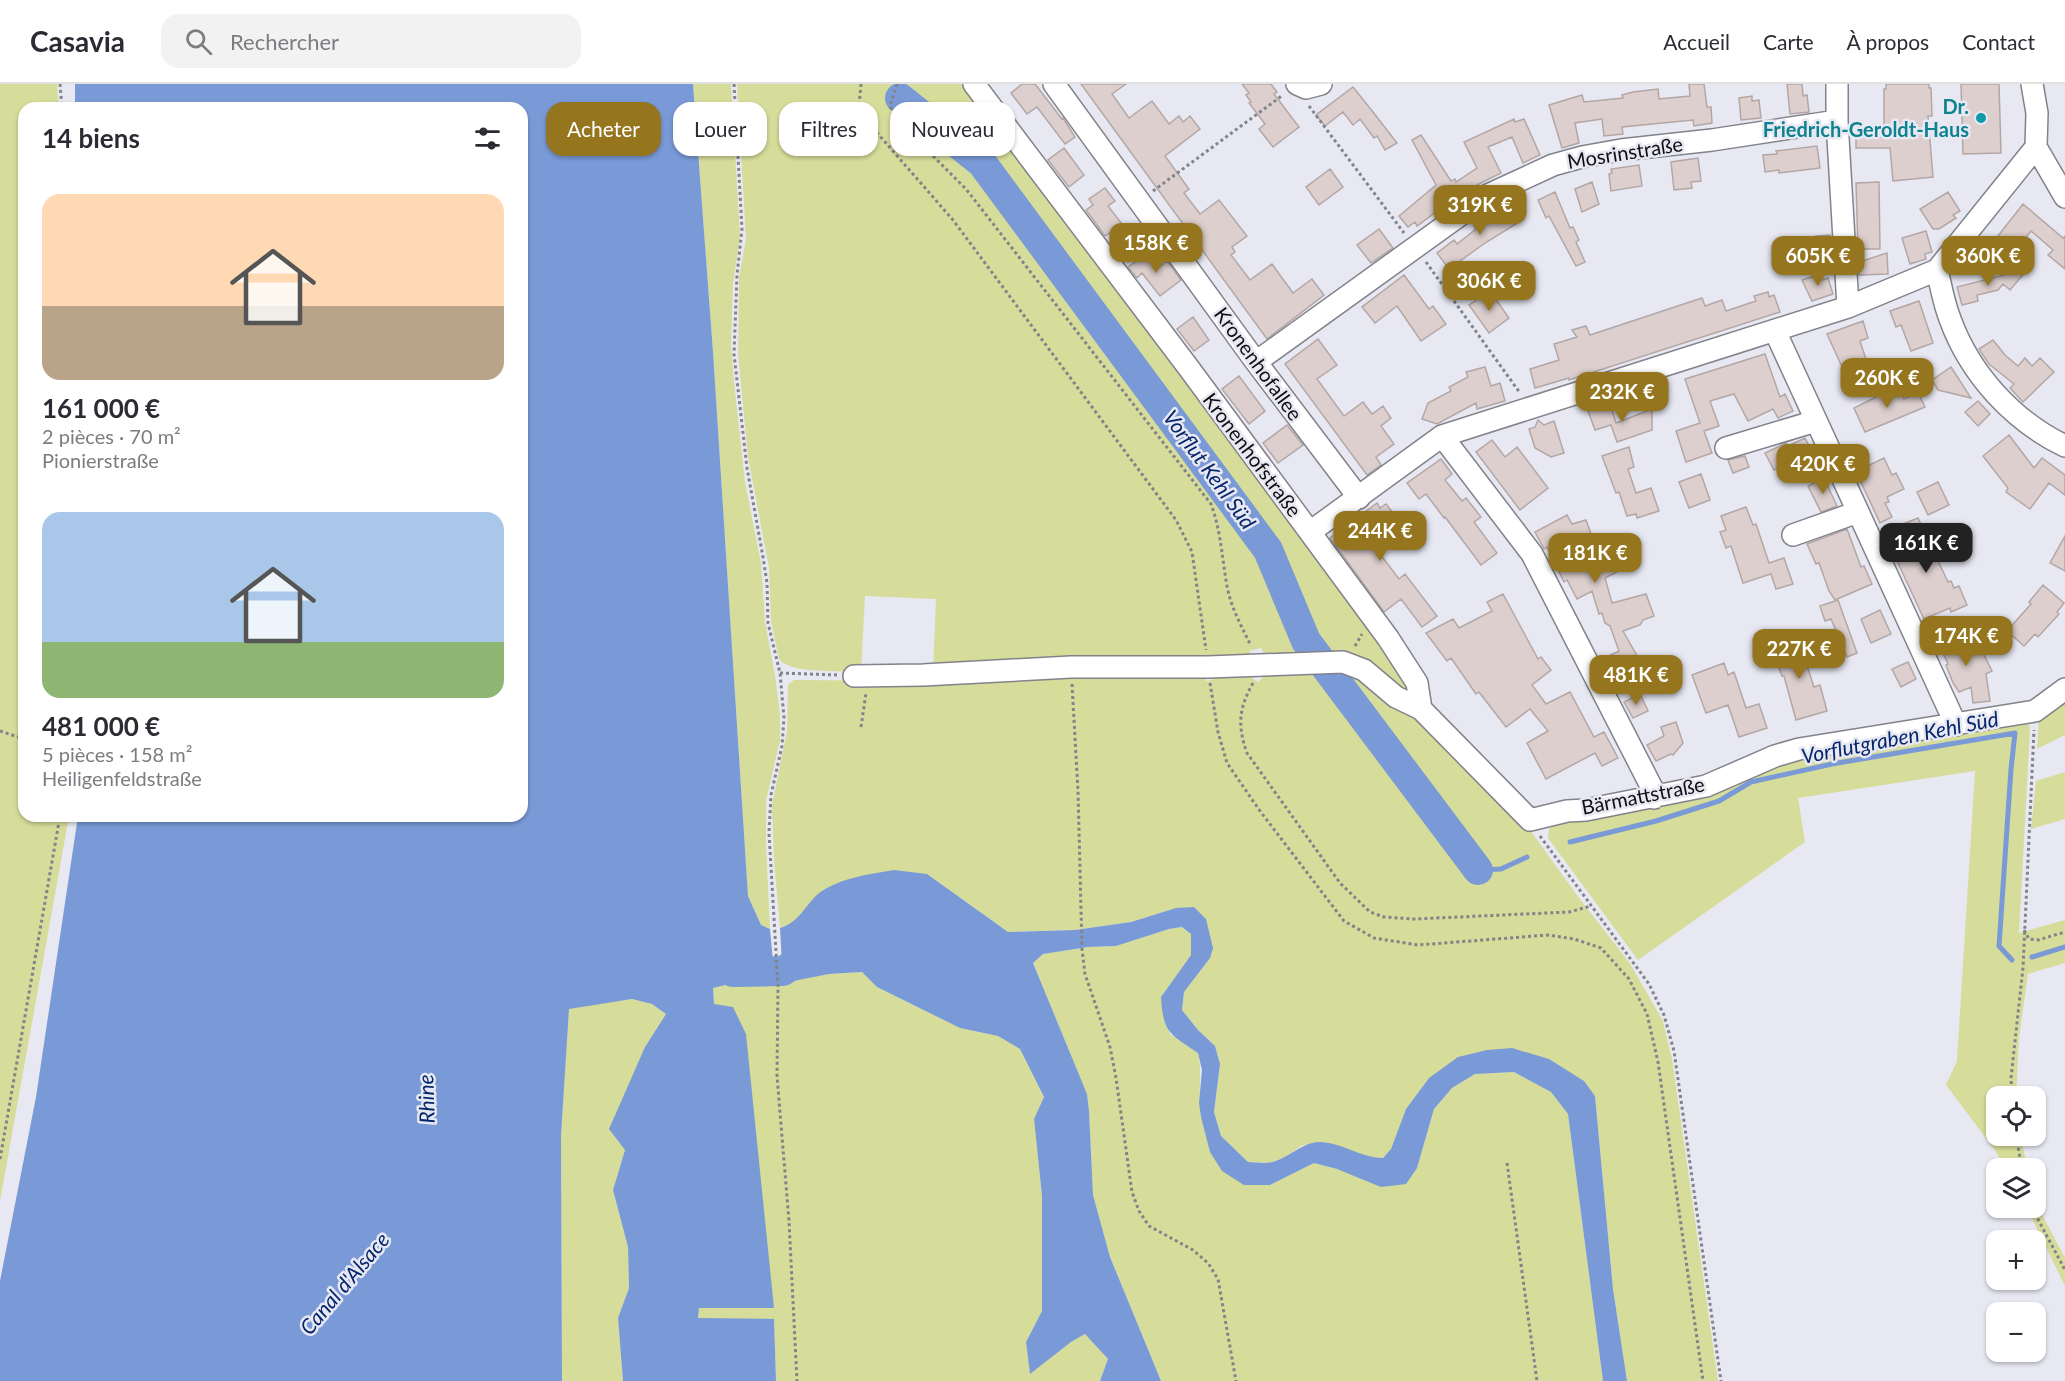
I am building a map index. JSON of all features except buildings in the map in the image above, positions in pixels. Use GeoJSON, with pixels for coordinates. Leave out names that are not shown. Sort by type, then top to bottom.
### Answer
{"type":"FeatureCollection","features":[{"type":"Feature","properties":{"kind":"street","name":"Kronenhofstraße"},"geometry":{"type":"LineString","coordinates":[[974,84],[1374,618],[1417,683],[1421,709]]}},
{"type":"Feature","properties":{"kind":"street","name":"Kronenhofallee"},"geometry":{"type":"LineString","coordinates":[[1054,84],[1256,362],[1359,498]]}},
{"type":"Feature","properties":{"kind":"street"},"geometry":{"type":"LineString","coordinates":[[1297,84],[1306,88],[1321,84]]}},
{"type":"Feature","properties":{"kind":"street"},"geometry":{"type":"LineString","coordinates":[[1837,84],[1837,121],[1848,307]]}},
{"type":"Feature","properties":{"kind":"street"},"geometry":{"type":"LineString","coordinates":[[2032,84],[2037,113],[2036,147],[2065,196]]}},
{"type":"Feature","properties":{"kind":"street","name":"Mosrinstraße"},"geometry":{"type":"LineString","coordinates":[[1256,362],[1488,195],[1553,165],[1621,150],[1712,140],[1837,121]]}},
{"type":"Feature","properties":{"kind":"street"},"geometry":{"type":"LineString","coordinates":[[1310,532],[1442,436],[1848,307],[1937,270],[2036,147]]}},
{"type":"Feature","properties":{"kind":"street"},"geometry":{"type":"LineString","coordinates":[[1937,270],[1949,318],[1963,348],[1989,388],[2020,417],[2065,446]]}},
{"type":"Feature","properties":{"kind":"street"},"geometry":{"type":"LineString","coordinates":[[1775,331],[1956,725]]}},
{"type":"Feature","properties":{"kind":"street"},"geometry":{"type":"LineString","coordinates":[[1726,448],[1816,421]]}},
{"type":"Feature","properties":{"kind":"street"},"geometry":{"type":"LineString","coordinates":[[1442,436],[1532,554],[1652,788],[1654,798]]}},
{"type":"Feature","properties":{"kind":"street"},"geometry":{"type":"LineString","coordinates":[[1793,535],[1858,512]]}},
{"type":"Feature","properties":{"kind":"street"},"geometry":{"type":"LineString","coordinates":[[862,676],[923,675],[1071,666],[1208,667],[1338,662],[1364,670],[1396,697],[1421,709],[1530,820]]}},
{"type":"Feature","properties":{"kind":"street","name":"Bärmattstraße"},"geometry":{"type":"LineString","coordinates":[[1530,820],[1567,811],[1587,810],[1654,798],[1706,786],[1775,756],[1799,749],[2035,711],[2065,690]]}},
{"type":"Feature","properties":{"kind":"path"},"geometry":{"type":"LineString","coordinates":[[60,84],[62,102]]}},
{"type":"Feature","properties":{"kind":"path"},"geometry":{"type":"LineString","coordinates":[[734,84],[742,228],[737,275],[734,354],[747,468],[766,583],[768,623],[780,673],[784,718],[782,746],[771,795],[769,833],[778,986],[777,1076],[789,1221],[797,1381]]}},
{"type":"Feature","properties":{"kind":"path"},"geometry":{"type":"LineString","coordinates":[[861,84],[859,106],[865,119],[953,220],[1176,520],[1192,552],[1218,732],[1227,763],[1260,811],[1344,921],[1374,938],[1418,945],[1548,935],[1574,939],[1601,948],[1629,979],[1647,1014],[1659,1062],[1703,1381]]}},
{"type":"Feature","properties":{"kind":"path"},"geometry":{"type":"LineString","coordinates":[[897,84],[890,106],[894,117],[966,189],[1211,504],[1218,524],[1227,587],[1233,608],[1252,648],[1263,665],[1246,696],[1240,713],[1240,734],[1246,753],[1340,884],[1371,912],[1384,917],[1414,920],[1569,912],[1591,906]]}},
{"type":"Feature","properties":{"kind":"path"},"geometry":{"type":"LineString","coordinates":[[1140,201],[1297,84]]}},
{"type":"Feature","properties":{"kind":"path"},"geometry":{"type":"LineString","coordinates":[[1338,662],[1374,618]]}},
{"type":"Feature","properties":{"kind":"path"},"geometry":{"type":"LineString","coordinates":[[1071,666],[1078,791],[1082,949],[1085,974],[1112,1057],[1132,1192],[1139,1211],[1149,1226],[1193,1250],[1208,1263],[1218,1279],[1236,1381]]}},
{"type":"Feature","properties":{"kind":"path"},"geometry":{"type":"LineString","coordinates":[[780,673],[862,676],[861,727]]}},
{"type":"Feature","properties":{"kind":"path"},"geometry":{"type":"LineString","coordinates":[[2011,1086],[2023,968],[2023,928],[2035,711]]}},
{"type":"Feature","properties":{"kind":"path"},"geometry":{"type":"LineString","coordinates":[[0,731],[18,737]]}},
{"type":"Feature","properties":{"kind":"path"},"geometry":{"type":"LineString","coordinates":[[1530,820],[1547,848],[1649,984],[1664,1015],[1674,1051],[1721,1381]]}},
{"type":"Feature","properties":{"kind":"path"},"geometry":{"type":"LineString","coordinates":[[0,1159],[59,822]]}},
{"type":"Feature","properties":{"kind":"path"},"geometry":{"type":"LineString","coordinates":[[2023,928],[2029,939],[2038,940],[2065,932]]}},
{"type":"Feature","properties":{"kind":"path"},"geometry":{"type":"LineString","coordinates":[[1507,1163],[1537,1381]]}},
{"type":"Feature","properties":{"kind":"path"},"geometry":{"type":"LineString","coordinates":[[2037,1218],[2065,1270]]}},
{"type":"Feature","properties":{"kind":"green space"},"geometry":{"type":"Polygon","coordinates":[[[0,84],[57,84],[58,102],[18,102],[18,822],[68,822],[0,1201],[0,84]]]}},
{"type":"Feature","properties":{"kind":"green space"},"geometry":{"type":"Polygon","coordinates":[[[693,84],[731,84],[732,102],[694,102],[693,84]]]}},
{"type":"Feature","properties":{"kind":"green space"},"geometry":{"type":"Polygon","coordinates":[[[737,84],[966,84],[979,102],[890,102],[890,156],[1015,156],[1015,150],[1412,681],[1418,714],[1525,823],[1629,962],[1663,1021],[1672,1059],[1718,1381],[1627,1381],[1613,1289],[1595,1096],[1549,1059],[1429,1078],[1406,1109],[1391,1149],[1383,1158],[1370,1158],[1340,1147],[1303,1145],[1287,1156],[1270,1163],[1248,1162],[1221,1136],[1214,1112],[1220,1064],[1215,1046],[1182,1010],[1184,992],[1210,958],[1176,908],[1131,922],[1075,930],[1008,932],[927,874],[824,889],[791,925],[780,928],[772,805],[787,731],[788,685],[794,680],[932,681],[1054,672],[1205,676],[1206,681],[1212,680],[1213,676],[1254,671],[1253,679],[1259,682],[1267,672],[1267,659],[1261,648],[1249,651],[1253,659],[1212,656],[933,671],[936,599],[865,596],[861,671],[805,669],[785,664],[779,659],[771,621],[769,568],[748,457],[738,354],[739,277],[746,239],[741,156],[767,156],[767,102],[738,102],[737,84]]]}},
{"type":"Feature","properties":{"kind":"green space"},"geometry":{"type":"Polygon","coordinates":[[[698,156],[735,156],[740,236],[733,285],[731,346],[745,482],[761,563],[765,622],[780,714],[780,740],[766,801],[770,929],[761,925],[748,896],[698,156]]]}},
{"type":"Feature","properties":{"kind":"green space"},"geometry":{"type":"Polygon","coordinates":[[[2065,700],[2065,735],[2037,749],[2039,716],[2065,700]]]}},
{"type":"Feature","properties":{"kind":"green space"},"geometry":{"type":"Polygon","coordinates":[[[2028,723],[2030,728],[2019,933],[2065,920],[2065,963],[2028,974],[2019,1038],[2017,1086],[1986,1086],[1986,1138],[1946,1085],[1957,1061],[1975,771],[1798,798],[1805,842],[1638,960],[1548,838],[1549,829],[1559,821],[1781,761],[2028,723]]]}},
{"type":"Feature","properties":{"kind":"green space"},"geometry":{"type":"Polygon","coordinates":[[[2065,772],[2065,819],[2031,829],[2036,781],[2065,772]]]}},
{"type":"Feature","properties":{"kind":"green space"},"geometry":{"type":"Polygon","coordinates":[[[1182,927],[1191,934],[1191,955],[1161,997],[1170,1034],[1198,1053],[1201,1117],[1270,1185],[1314,1163],[1337,1169],[1417,1168],[1434,1109],[1452,1088],[1475,1074],[1514,1072],[1551,1092],[1568,1114],[1603,1381],[1161,1381],[1110,1257],[1093,1195],[1087,1094],[1033,963],[1043,954],[1088,947],[1116,946],[1182,927]]]}},
{"type":"Feature","properties":{"kind":"green space"},"geometry":{"type":"Polygon","coordinates":[[[862,972],[877,987],[960,1028],[998,1036],[1020,1049],[1044,1097],[1034,1119],[1042,1196],[1042,1311],[1026,1342],[1030,1373],[1085,1334],[1108,1359],[1100,1381],[776,1381],[774,1319],[698,1319],[699,1308],[774,1307],[714,1004],[713,988],[755,978],[775,984],[829,974],[862,972]]]}},
{"type":"Feature","properties":{"kind":"green space"},"geometry":{"type":"Polygon","coordinates":[[[632,999],[652,1004],[666,1014],[645,1047],[625,1150],[613,1190],[628,1247],[629,1288],[618,1318],[623,1381],[562,1381],[561,1136],[569,1008],[632,999]]]}},
{"type":"Feature","properties":{"kind":"green space"},"geometry":{"type":"Polygon","coordinates":[[[1992,1146],[2023,1146],[2025,1158],[2000,1158],[1992,1146]]]}},
{"type":"Feature","properties":{"kind":"green space"},"geometry":{"type":"Polygon","coordinates":[[[2032,1218],[2044,1218],[2065,1258],[2065,1286],[2046,1247],[2046,1230],[2038,1230],[2032,1218]]]}},
{"type":"Feature","properties":{"kind":"water"},"geometry":{"type":"Polygon","coordinates":[[[75,84],[693,84],[694,102],[673,102],[673,156],[698,156],[748,896],[761,925],[770,929],[775,984],[755,978],[713,988],[714,1004],[733,1007],[746,1034],[774,1308],[699,1308],[698,1318],[774,1319],[776,1381],[623,1381],[618,1318],[629,1288],[628,1247],[613,1190],[625,1150],[609,1129],[645,1047],[666,1014],[652,1004],[632,999],[569,1009],[561,1136],[562,1381],[0,1381],[0,1281],[36,1097],[77,822],[528,822],[528,102],[75,102],[75,84]]]}},
{"type":"Feature","properties":{"kind":"water"},"geometry":{"type":"Polygon","coordinates":[[[894,870],[927,874],[1008,932],[1075,930],[1131,922],[1176,908],[1194,907],[1206,919],[1213,948],[1210,958],[1184,992],[1182,1010],[1215,1046],[1220,1064],[1214,1112],[1221,1136],[1248,1162],[1272,1162],[1306,1145],[1319,1142],[1335,1144],[1367,1156],[1383,1158],[1391,1149],[1406,1109],[1429,1078],[1458,1057],[1487,1050],[1512,1048],[1549,1059],[1584,1081],[1595,1096],[1613,1289],[1627,1381],[1603,1381],[1568,1114],[1551,1092],[1514,1072],[1475,1074],[1452,1088],[1434,1109],[1417,1168],[1406,1184],[1381,1187],[1337,1169],[1314,1163],[1270,1185],[1244,1185],[1222,1171],[1210,1152],[1199,1103],[1202,1070],[1198,1053],[1170,1031],[1164,1018],[1161,997],[1191,955],[1191,934],[1182,927],[1116,946],[1088,947],[1043,954],[1033,963],[1087,1094],[1093,1195],[1110,1257],[1161,1381],[1100,1381],[1108,1359],[1085,1334],[1030,1374],[1026,1342],[1042,1311],[1042,1196],[1034,1119],[1044,1097],[1020,1049],[998,1036],[960,1028],[877,987],[862,972],[829,974],[783,983],[780,928],[794,921],[813,898],[825,889],[859,876],[894,870]]]}},
{"type":"Feature","properties":{"kind":"waterway","name":"Vorflut Kehl Süd"},"geometry":{"type":"LineString","coordinates":[[900,98],[982,163],[1268,550],[1306,641],[1478,870]]}},
{"type":"Feature","properties":{"kind":"waterway","name":"Vorflutgraben Kehl Süd"},"geometry":{"type":"LineString","coordinates":[[1570,842],[1656,821],[1719,801],[1751,782],[1832,764],[2015,733],[1999,946],[2012,960]]}},
{"type":"Feature","properties":{"kind":"waterway","name":"Vorflutgraben Kehl Süd"},"geometry":{"type":"LineString","coordinates":[[1478,870],[1501,869],[1527,857]]}},
{"type":"Feature","properties":{"kind":"waterway","name":"Vorflutgraben Kehl Süd"},"geometry":{"type":"LineString","coordinates":[[2032,957],[2065,947]]}},
{"type":"Feature","properties":{"kind":"waterway"},"geometry":{"type":"LineString","coordinates":[[733,972],[783,971],[817,949]]}},
{"type":"Feature","properties":{"kind":"place","name":"Dr. Friedrich-Geroldt-Haus"},"geometry":{"type":"Point","coordinates":[1981,118]}},
{"type":"Feature","properties":{"kind":"water label","name":"Rhine"},"geometry":{"type":"Point","coordinates":[427,1099]}},
{"type":"Feature","properties":{"kind":"water label","name":"Canal d'Alsace"},"geometry":{"type":"Point","coordinates":[345,1284]}}]}
